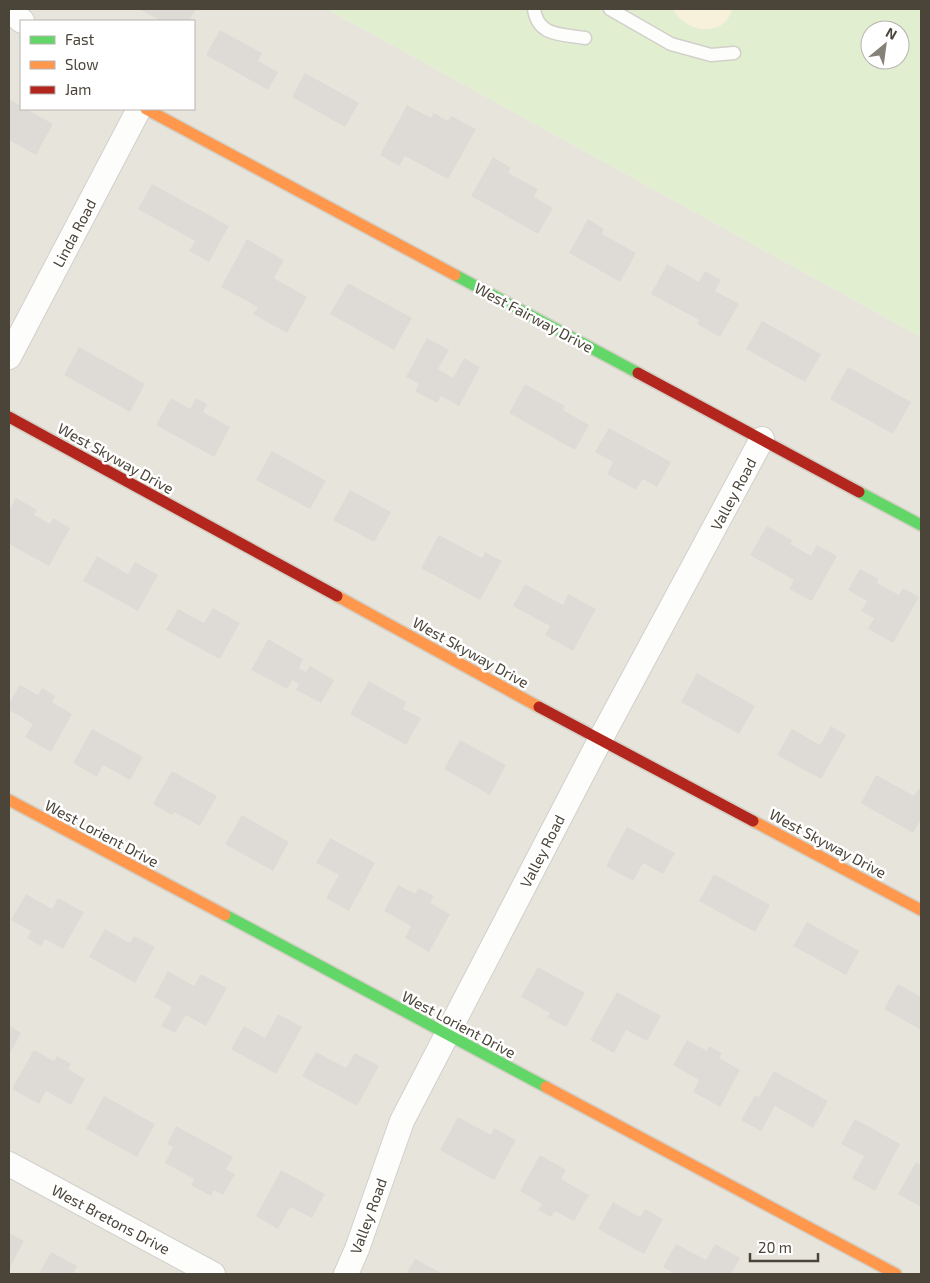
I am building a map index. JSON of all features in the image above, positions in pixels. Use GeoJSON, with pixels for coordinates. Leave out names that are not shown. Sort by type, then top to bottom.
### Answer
{"type":"FeatureCollection","features":[{"type":"Feature","properties":{"kind":"street"},"geometry":{"type":"LineString","coordinates":[[9,10],[21,20]]}},
{"type":"Feature","properties":{"kind":"street","name":"Linda Road"},"geometry":{"type":"LineString","coordinates":[[9,357],[138,110]]}},
{"type":"Feature","properties":{"kind":"street","name":"West Fairway Drive"},"geometry":{"type":"LineString","coordinates":[[148,110],[921,525]]}},
{"type":"Feature","properties":{"kind":"street","name":"West Skyway Drive"},"geometry":{"type":"LineString","coordinates":[[9,417],[600,740],[921,910]]}},
{"type":"Feature","properties":{"kind":"street","name":"Valley Road"},"geometry":{"type":"LineString","coordinates":[[346,1274],[357,1249],[402,1121],[600,740],[762,439]]}},
{"type":"Feature","properties":{"kind":"street","name":"West Lorient Drive"},"geometry":{"type":"LineString","coordinates":[[9,800],[896,1274]]}},
{"type":"Feature","properties":{"kind":"street","name":"West Bretons Drive"},"geometry":{"type":"LineString","coordinates":[[9,1164],[213,1274]]}},
{"type":"Feature","properties":{"kind":"lane"},"geometry":{"type":"LineString","coordinates":[[534,9],[536,20],[548,32],[585,38]]}},
{"type":"Feature","properties":{"kind":"lane"},"geometry":{"type":"LineString","coordinates":[[610,9],[672,44],[711,55],[734,53]]}},
{"type":"Feature","properties":{"kind":"shaded area"},"geometry":{"type":"Polygon","coordinates":[[[9,9],[327,9],[921,337],[921,1274],[9,1274],[9,9]]]}},
{"type":"Feature","properties":{"kind":"green space"},"geometry":{"type":"Polygon","coordinates":[[[327,9],[921,9],[921,337],[327,9]]]}},
{"type":"Feature","properties":{"kind":"sand"},"geometry":{"type":"Polygon","coordinates":[[[673,9],[732,9],[728,18],[722,24],[714,28],[705,29],[687,24],[679,18],[673,9]]]}},
{"type":"Feature","properties":{"kind":"building"},"geometry":{"type":"Polygon","coordinates":[[[139,9],[196,9],[190,20],[159,20],[139,9]]]}},
{"type":"Feature","properties":{"kind":"building"},"geometry":{"type":"Polygon","coordinates":[[[220,30],[262,53],[258,61],[278,72],[268,90],[206,55],[220,30]]]}},
{"type":"Feature","properties":{"kind":"building"},"geometry":{"type":"Polygon","coordinates":[[[305,73],[359,103],[345,127],[292,97],[305,73]]]}},
{"type":"Feature","properties":{"kind":"building"},"geometry":{"type":"Polygon","coordinates":[[[9,99],[20,105],[20,110],[28,110],[53,124],[36,155],[9,140],[9,99]]]}},
{"type":"Feature","properties":{"kind":"building"},"geometry":{"type":"Polygon","coordinates":[[[407,105],[431,118],[434,113],[448,121],[451,116],[476,129],[448,179],[405,156],[399,166],[380,155],[407,105]]]}},
{"type":"Feature","properties":{"kind":"building"},"geometry":{"type":"Polygon","coordinates":[[[493,157],[511,168],[508,173],[538,189],[534,197],[553,208],[538,234],[471,196],[493,157]]]}},
{"type":"Feature","properties":{"kind":"building"},"geometry":{"type":"Polygon","coordinates":[[[152,184],[229,226],[209,262],[189,251],[195,241],[138,209],[152,184]]]}},
{"type":"Feature","properties":{"kind":"building"},"geometry":{"type":"Polygon","coordinates":[[[588,219],[604,229],[602,234],[636,253],[620,282],[569,253],[588,219]]]}},
{"type":"Feature","properties":{"kind":"building"},"geometry":{"type":"Polygon","coordinates":[[[247,239],[284,260],[274,278],[307,297],[287,333],[253,314],[258,307],[221,287],[247,239]]]}},
{"type":"Feature","properties":{"kind":"building"},"geometry":{"type":"Polygon","coordinates":[[[667,264],[699,282],[705,271],[721,280],[715,291],[739,304],[720,337],[697,324],[699,320],[651,294],[667,264]]]}},
{"type":"Feature","properties":{"kind":"building"},"geometry":{"type":"Polygon","coordinates":[[[348,283],[412,318],[394,350],[330,314],[348,283]]]}},
{"type":"Feature","properties":{"kind":"building"},"geometry":{"type":"Polygon","coordinates":[[[762,321],[821,354],[805,382],[746,349],[762,321]]]}},
{"type":"Feature","properties":{"kind":"building"},"geometry":{"type":"Polygon","coordinates":[[[427,338],[449,350],[438,369],[453,378],[464,358],[480,367],[459,406],[441,396],[437,403],[415,391],[419,384],[406,377],[427,338]]]}},
{"type":"Feature","properties":{"kind":"building"},"geometry":{"type":"Polygon","coordinates":[[[79,347],[145,384],[130,412],[64,375],[79,347]]]}},
{"type":"Feature","properties":{"kind":"building"},"geometry":{"type":"Polygon","coordinates":[[[848,367],[911,402],[893,434],[830,399],[848,367]]]}},
{"type":"Feature","properties":{"kind":"building"},"geometry":{"type":"Polygon","coordinates":[[[525,384],[565,406],[563,410],[589,425],[575,450],[509,413],[525,384]]]}},
{"type":"Feature","properties":{"kind":"building"},"geometry":{"type":"Polygon","coordinates":[[[171,398],[190,409],[196,398],[207,404],[203,412],[230,427],[214,457],[156,425],[171,398]]]}},
{"type":"Feature","properties":{"kind":"building"},"geometry":{"type":"Polygon","coordinates":[[[609,428],[671,462],[657,487],[643,479],[636,490],[607,474],[613,462],[595,452],[609,428]]]}},
{"type":"Feature","properties":{"kind":"building"},"geometry":{"type":"Polygon","coordinates":[[[272,451],[326,481],[310,509],[256,480],[272,451]]]}},
{"type":"Feature","properties":{"kind":"building"},"geometry":{"type":"Polygon","coordinates":[[[350,490],[391,512],[374,542],[333,520],[350,490]]]}},
{"type":"Feature","properties":{"kind":"building"},"geometry":{"type":"Polygon","coordinates":[[[16,498],[37,510],[34,515],[50,524],[53,518],[70,528],[49,566],[9,544],[9,511],[16,498]]]}},
{"type":"Feature","properties":{"kind":"building"},"geometry":{"type":"Polygon","coordinates":[[[767,526],[792,540],[790,544],[811,556],[817,545],[837,556],[812,601],[789,589],[794,580],[750,555],[767,526]]]}},
{"type":"Feature","properties":{"kind":"building"},"geometry":{"type":"Polygon","coordinates":[[[439,535],[482,558],[485,552],[502,561],[480,600],[421,568],[439,535]]]}},
{"type":"Feature","properties":{"kind":"building"},"geometry":{"type":"Polygon","coordinates":[[[97,556],[128,574],[135,562],[158,575],[138,611],[83,581],[97,556]]]}},
{"type":"Feature","properties":{"kind":"building"},"geometry":{"type":"Polygon","coordinates":[[[860,569],[879,579],[877,583],[899,595],[903,588],[919,597],[893,643],[868,629],[874,618],[861,611],[867,601],[848,590],[860,569]]]}},
{"type":"Feature","properties":{"kind":"building"},"geometry":{"type":"Polygon","coordinates":[[[525,584],[563,605],[568,594],[596,609],[573,651],[545,635],[550,626],[513,606],[525,584]]]}},
{"type":"Feature","properties":{"kind":"building"},"geometry":{"type":"Polygon","coordinates":[[[213,608],[240,623],[220,659],[166,630],[178,609],[204,623],[213,608]]]}},
{"type":"Feature","properties":{"kind":"building"},"geometry":{"type":"Polygon","coordinates":[[[268,639],[303,659],[299,668],[306,672],[310,666],[334,680],[321,703],[296,690],[299,684],[292,680],[287,689],[251,670],[268,639]]]}},
{"type":"Feature","properties":{"kind":"building"},"geometry":{"type":"Polygon","coordinates":[[[697,673],[755,706],[739,734],[681,702],[697,673]]]}},
{"type":"Feature","properties":{"kind":"building"},"geometry":{"type":"Polygon","coordinates":[[[369,681],[406,702],[403,709],[421,718],[406,745],[350,714],[369,681]]]}},
{"type":"Feature","properties":{"kind":"building"},"geometry":{"type":"Polygon","coordinates":[[[20,685],[38,695],[42,688],[55,696],[52,702],[72,714],[51,752],[25,737],[33,724],[9,710],[9,704],[20,685]]]}},
{"type":"Feature","properties":{"kind":"building"},"geometry":{"type":"Polygon","coordinates":[[[831,726],[846,735],[821,779],[777,755],[792,729],[820,745],[831,726]]]}},
{"type":"Feature","properties":{"kind":"building"},"geometry":{"type":"Polygon","coordinates":[[[92,729],[143,757],[130,780],[103,765],[97,777],[73,763],[92,729]]]}},
{"type":"Feature","properties":{"kind":"building"},"geometry":{"type":"Polygon","coordinates":[[[460,740],[506,765],[490,795],[444,769],[460,740]]]}},
{"type":"Feature","properties":{"kind":"building"},"geometry":{"type":"Polygon","coordinates":[[[172,771],[217,796],[200,826],[174,812],[172,815],[153,804],[172,771]]]}},
{"type":"Feature","properties":{"kind":"building"},"geometry":{"type":"Polygon","coordinates":[[[876,775],[914,796],[919,788],[921,789],[921,819],[913,833],[861,803],[876,775]]]}},
{"type":"Feature","properties":{"kind":"building"},"geometry":{"type":"Polygon","coordinates":[[[242,815],[289,842],[273,871],[225,844],[242,815]]]}},
{"type":"Feature","properties":{"kind":"building"},"geometry":{"type":"Polygon","coordinates":[[[627,827],[675,853],[663,874],[643,863],[633,881],[606,866],[627,827]]]}},
{"type":"Feature","properties":{"kind":"building"},"geometry":{"type":"Polygon","coordinates":[[[330,838],[375,863],[349,911],[326,898],[339,875],[316,863],[330,838]]]}},
{"type":"Feature","properties":{"kind":"building"},"geometry":{"type":"Polygon","coordinates":[[[714,874],[770,905],[755,932],[699,901],[714,874]]]}},
{"type":"Feature","properties":{"kind":"building"},"geometry":{"type":"Polygon","coordinates":[[[398,885],[415,894],[419,888],[434,896],[430,903],[450,914],[429,952],[405,938],[411,926],[384,911],[398,885]]]}},
{"type":"Feature","properties":{"kind":"building"},"geometry":{"type":"Polygon","coordinates":[[[26,894],[52,909],[58,898],[84,912],[63,949],[45,939],[41,946],[27,938],[31,931],[11,920],[26,894]]]}},
{"type":"Feature","properties":{"kind":"building"},"geometry":{"type":"Polygon","coordinates":[[[807,922],[859,951],[846,975],[793,946],[807,922]]]}},
{"type":"Feature","properties":{"kind":"building"},"geometry":{"type":"Polygon","coordinates":[[[105,929],[130,943],[134,936],[155,947],[135,983],[89,957],[105,929]]]}},
{"type":"Feature","properties":{"kind":"building"},"geometry":{"type":"Polygon","coordinates":[[[538,967],[585,993],[566,1027],[547,1017],[550,1013],[521,997],[538,967]]]}},
{"type":"Feature","properties":{"kind":"building"},"geometry":{"type":"Polygon","coordinates":[[[168,971],[194,986],[201,974],[227,988],[206,1026],[186,1015],[175,1033],[161,1026],[172,1007],[154,997],[168,971]]]}},
{"type":"Feature","properties":{"kind":"building"},"geometry":{"type":"Polygon","coordinates":[[[898,984],[921,997],[921,1030],[884,1009],[898,984]]]}},
{"type":"Feature","properties":{"kind":"building"},"geometry":{"type":"Polygon","coordinates":[[[617,992],[661,1016],[647,1041],[626,1030],[614,1053],[590,1040],[617,992]]]}},
{"type":"Feature","properties":{"kind":"building"},"geometry":{"type":"Polygon","coordinates":[[[278,1014],[302,1027],[276,1074],[231,1049],[244,1026],[265,1038],[278,1014]]]}},
{"type":"Feature","properties":{"kind":"building"},"geometry":{"type":"Polygon","coordinates":[[[9,1026],[21,1033],[9,1055],[9,1026]]]}},
{"type":"Feature","properties":{"kind":"building"},"geometry":{"type":"Polygon","coordinates":[[[687,1040],[707,1051],[709,1046],[722,1053],[719,1058],[740,1070],[720,1107],[693,1092],[699,1080],[673,1065],[687,1040]]]}},
{"type":"Feature","properties":{"kind":"building"},"geometry":{"type":"Polygon","coordinates":[[[34,1050],[54,1061],[57,1056],[71,1064],[68,1069],[85,1079],[71,1105],[46,1091],[39,1104],[12,1089],[34,1050]]]}},
{"type":"Feature","properties":{"kind":"building"},"geometry":{"type":"Polygon","coordinates":[[[316,1052],[346,1068],[355,1053],[379,1066],[357,1106],[302,1076],[316,1052]]]}},
{"type":"Feature","properties":{"kind":"building"},"geometry":{"type":"Polygon","coordinates":[[[774,1071],[828,1101],[813,1128],[775,1106],[761,1131],[741,1120],[755,1095],[759,1097],[774,1071]]]}},
{"type":"Feature","properties":{"kind":"building"},"geometry":{"type":"Polygon","coordinates":[[[104,1096],[155,1124],[137,1157],[86,1129],[104,1096]]]}},
{"type":"Feature","properties":{"kind":"building"},"geometry":{"type":"Polygon","coordinates":[[[458,1117],[491,1135],[494,1128],[516,1140],[494,1180],[440,1150],[458,1117]]]}},
{"type":"Feature","properties":{"kind":"building"},"geometry":{"type":"Polygon","coordinates":[[[855,1119],[900,1144],[875,1191],[852,1178],[864,1156],[841,1144],[855,1119]]]}},
{"type":"Feature","properties":{"kind":"building"},"geometry":{"type":"Polygon","coordinates":[[[176,1126],[233,1157],[226,1169],[235,1174],[223,1195],[214,1190],[211,1196],[191,1185],[194,1179],[165,1163],[173,1147],[167,1144],[176,1126]]]}},
{"type":"Feature","properties":{"kind":"building"},"geometry":{"type":"Polygon","coordinates":[[[540,1155],[566,1170],[561,1179],[589,1195],[574,1221],[555,1211],[551,1217],[538,1210],[542,1204],[520,1191],[540,1155]]]}},
{"type":"Feature","properties":{"kind":"building"},"geometry":{"type":"Polygon","coordinates":[[[916,1162],[921,1165],[921,1207],[898,1194],[916,1162]]]}},
{"type":"Feature","properties":{"kind":"building"},"geometry":{"type":"Polygon","coordinates":[[[281,1170],[325,1194],[312,1218],[290,1207],[278,1229],[256,1216],[281,1170]]]}},
{"type":"Feature","properties":{"kind":"building"},"geometry":{"type":"Polygon","coordinates":[[[613,1202],[640,1217],[645,1209],[663,1219],[644,1254],[598,1229],[613,1202]]]}},
{"type":"Feature","properties":{"kind":"building"},"geometry":{"type":"Polygon","coordinates":[[[9,1233],[24,1241],[9,1269],[9,1233]]]}},
{"type":"Feature","properties":{"kind":"building"},"geometry":{"type":"Polygon","coordinates":[[[676,1244],[706,1260],[715,1244],[740,1258],[731,1274],[675,1274],[663,1267],[676,1244]]]}},
{"type":"Feature","properties":{"kind":"building"},"geometry":{"type":"Polygon","coordinates":[[[51,1252],[77,1266],[73,1274],[39,1274],[51,1252]]]}},
{"type":"Feature","properties":{"kind":"building"},"geometry":{"type":"Polygon","coordinates":[[[415,1259],[443,1274],[406,1274],[415,1259]]]}},
{"type":"Feature","properties":{"kind":"traffic: fast"},"geometry":{"type":"LineString","coordinates":[[455,275],[638,373]]}},
{"type":"Feature","properties":{"kind":"traffic: fast"},"geometry":{"type":"LineString","coordinates":[[859,492],[921,525]]}},
{"type":"Feature","properties":{"kind":"traffic: fast"},"geometry":{"type":"LineString","coordinates":[[225,915],[546,1087]]}},
{"type":"Feature","properties":{"kind":"traffic: slow"},"geometry":{"type":"LineString","coordinates":[[148,110],[455,275]]}},
{"type":"Feature","properties":{"kind":"traffic: slow"},"geometry":{"type":"LineString","coordinates":[[337,596],[539,707]]}},
{"type":"Feature","properties":{"kind":"traffic: slow"},"geometry":{"type":"LineString","coordinates":[[9,800],[225,915]]}},
{"type":"Feature","properties":{"kind":"traffic: slow"},"geometry":{"type":"LineString","coordinates":[[753,821],[921,910]]}},
{"type":"Feature","properties":{"kind":"traffic: slow"},"geometry":{"type":"LineString","coordinates":[[546,1087],[896,1274]]}},
{"type":"Feature","properties":{"kind":"traffic: jam"},"geometry":{"type":"LineString","coordinates":[[638,373],[859,492]]}},
{"type":"Feature","properties":{"kind":"traffic: jam"},"geometry":{"type":"LineString","coordinates":[[9,417],[337,596]]}},
{"type":"Feature","properties":{"kind":"traffic: jam"},"geometry":{"type":"LineString","coordinates":[[539,707],[753,821]]}}]}
